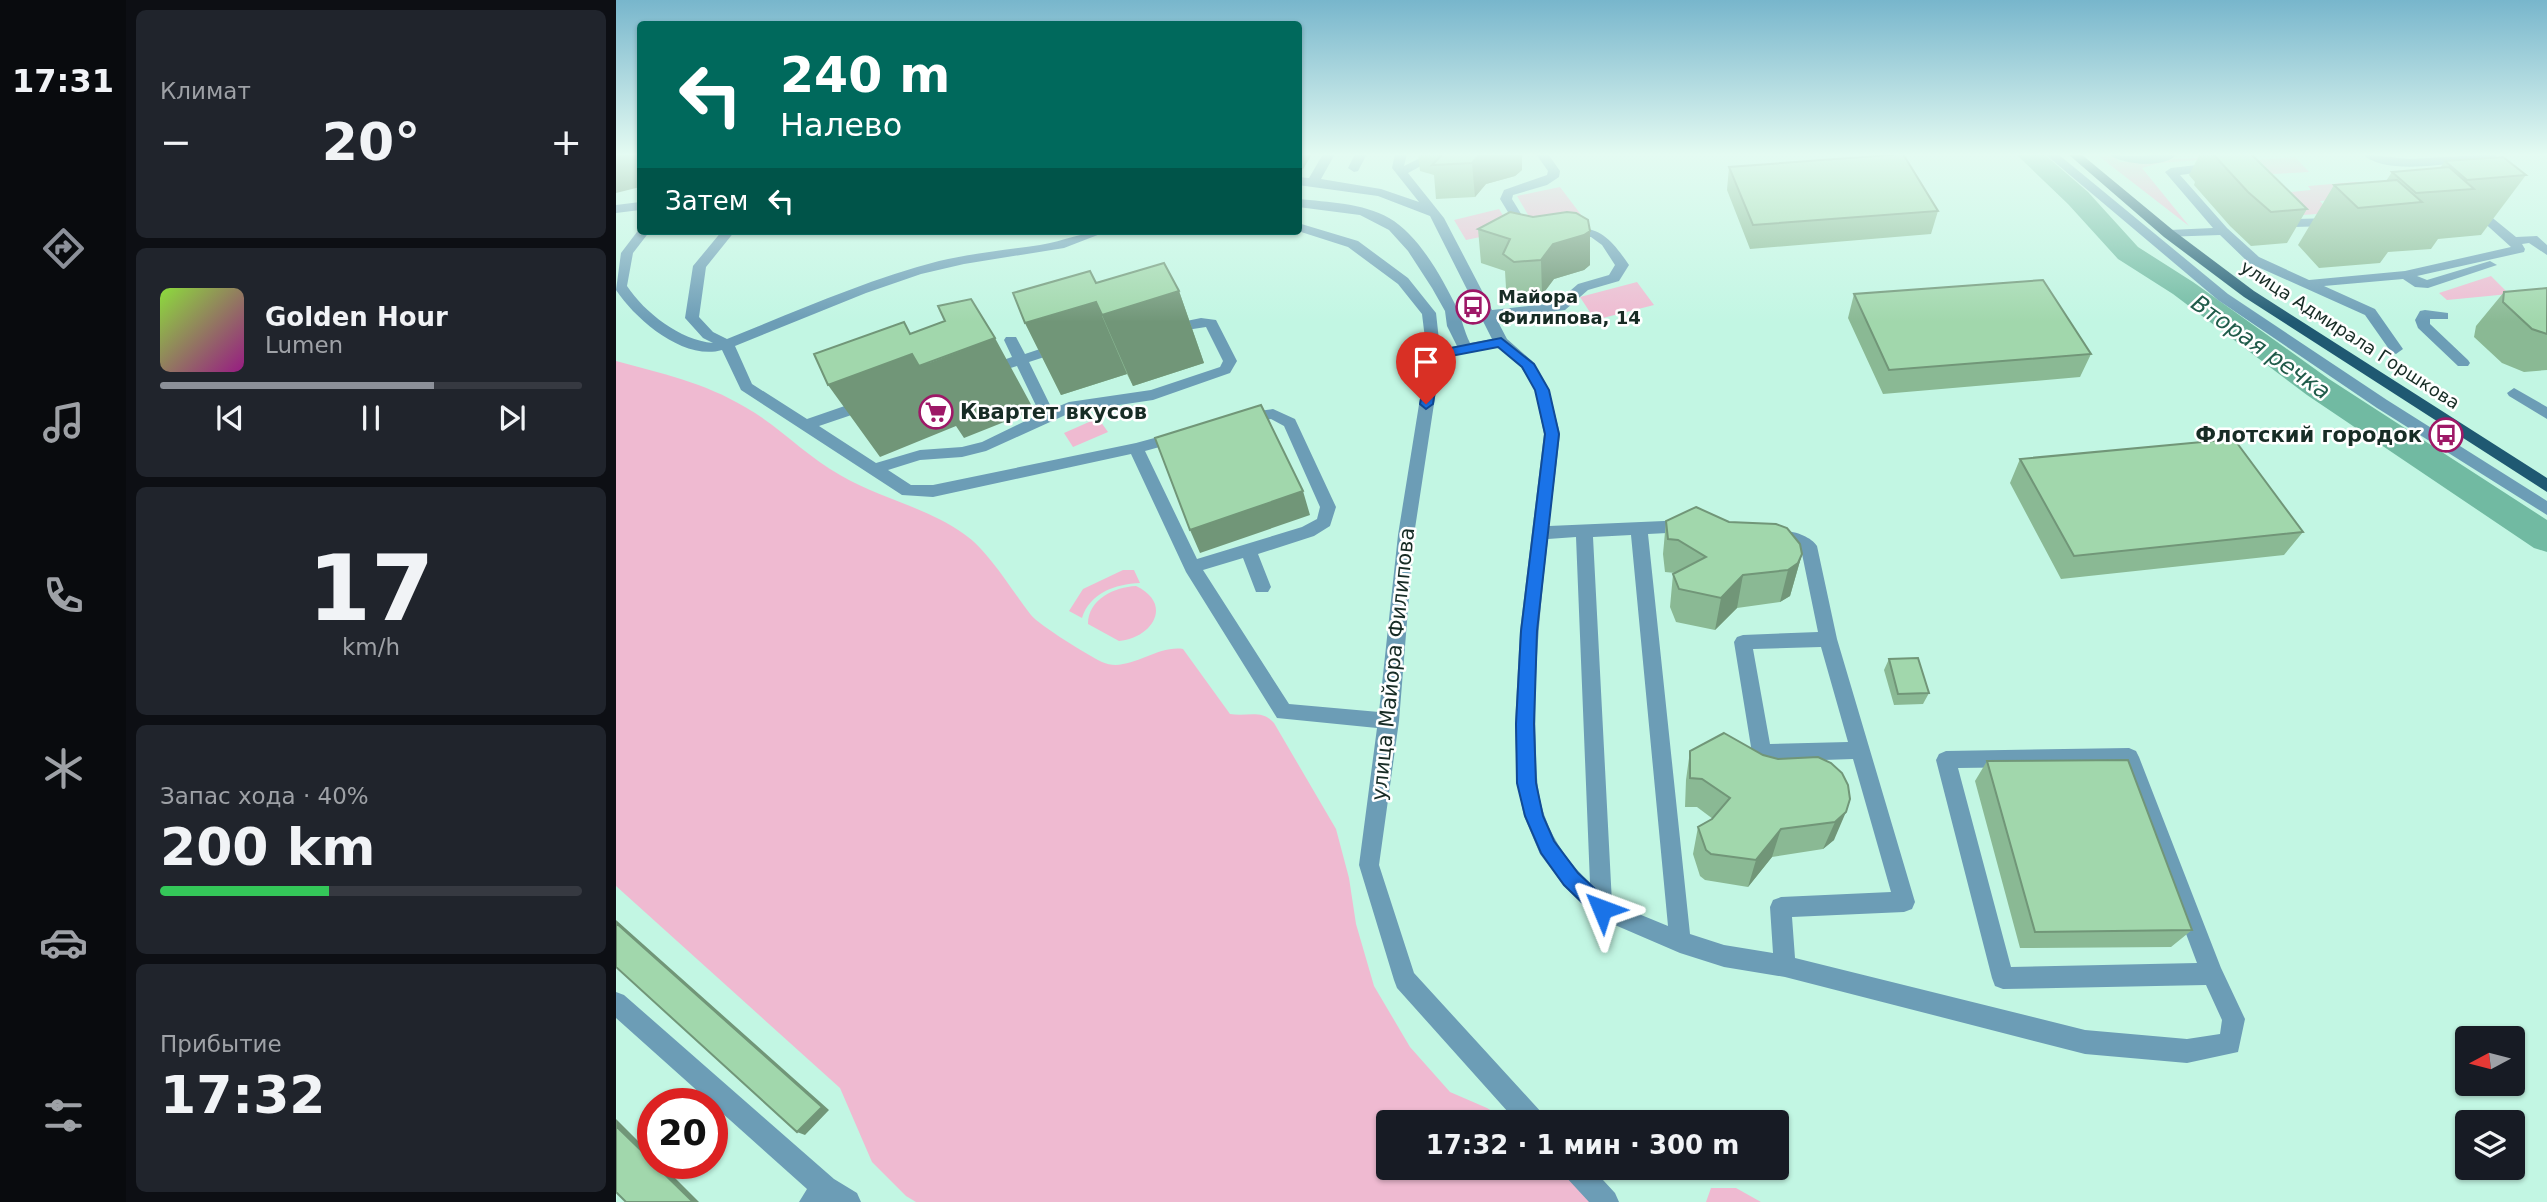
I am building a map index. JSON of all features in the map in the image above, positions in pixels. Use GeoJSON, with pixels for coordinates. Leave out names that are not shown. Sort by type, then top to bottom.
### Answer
{"type":"FeatureCollection","features":[{"type":"Feature","properties":{"kind":"main road","name":"улица Адмирала Горшкова"},"geometry":{"type":"LineString","coordinates":[[2141,210],[2169,234],[2280,314],[2547,486]]}},
{"type":"Feature","properties":{"kind":"street"},"geometry":{"type":"LineString","coordinates":[[1353,210],[1386,221],[1399,233],[1452,311],[1454,326],[1466,349]]}},
{"type":"Feature","properties":{"kind":"street"},"geometry":{"type":"LineString","coordinates":[[1423,210],[1438,218]]}},
{"type":"Feature","properties":{"kind":"street"},"geometry":{"type":"LineString","coordinates":[[1432,210],[1501,342],[1527,364],[1542,390],[1552,434],[1529,631],[1525,724],[1527,783],[1534,816],[1547,847],[1571,879],[1602,909],[1680,942],[1724,956],[1785,966],[2085,1042],[2187,1051],[2230,1044],[2234,1019],[2212,974],[2129,757],[1946,760],[2003,978],[2212,974]]}},
{"type":"Feature","properties":{"kind":"street"},"geometry":{"type":"LineString","coordinates":[[1487,315],[1560,307],[1583,287],[1614,278],[1622,265],[1602,237],[1592,232],[1531,237],[1513,210]]}},
{"type":"Feature","properties":{"kind":"street"},"geometry":{"type":"LineString","coordinates":[[2118,210],[2223,297],[2382,404],[2547,509]]}},
{"type":"Feature","properties":{"kind":"street"},"geometry":{"type":"LineString","coordinates":[[2205,210],[2254,260],[2370,312],[2380,330],[2396,349]]}},
{"type":"Feature","properties":{"kind":"street"},"geometry":{"type":"LineString","coordinates":[[2276,210],[2293,223],[2345,219]]}},
{"type":"Feature","properties":{"kind":"street"},"geometry":{"type":"LineString","coordinates":[[2307,284],[2405,275],[2519,249],[2513,241],[2474,210]]}},
{"type":"Feature","properties":{"kind":"street","name":"улица Майора Филипова"},"geometry":{"type":"LineString","coordinates":[[1302,228],[1353,244],[1402,281],[1429,313],[1434,355],[1406,535],[1389,721],[1369,865],[1405,980],[1521,1110]]}},
{"type":"Feature","properties":{"kind":"street"},"geometry":{"type":"LineString","coordinates":[[2169,234],[2223,231]]}},
{"type":"Feature","properties":{"kind":"street"},"geometry":{"type":"LineString","coordinates":[[641,235],[627,253],[620,286],[635,308],[691,346],[712,348],[863,290],[943,264],[1070,243],[1090,235]]}},
{"type":"Feature","properties":{"kind":"street"},"geometry":{"type":"LineString","coordinates":[[726,235],[700,266],[692,318],[708,335],[727,344],[746,387],[908,491],[933,491],[1136,449],[1202,429]]}},
{"type":"Feature","properties":{"kind":"street"},"geometry":{"type":"LineString","coordinates":[[2513,241],[2547,238]]}},
{"type":"Feature","properties":{"kind":"street"},"geometry":{"type":"LineString","coordinates":[[2532,239],[2547,251]]}},
{"type":"Feature","properties":{"kind":"street"},"geometry":{"type":"LineString","coordinates":[[2405,275],[2420,284],[2428,284],[2483,267],[2510,262]]}},
{"type":"Feature","properties":{"kind":"street"},"geometry":{"type":"LineString","coordinates":[[2443,316],[2425,314],[2423,325],[2462,363]]}},
{"type":"Feature","properties":{"kind":"street"},"geometry":{"type":"LineString","coordinates":[[874,469],[920,455],[962,452],[986,446],[1069,407],[1153,395],[1226,370],[1230,361],[1211,323],[1200,322],[1150,332]]}},
{"type":"Feature","properties":{"kind":"street"},"geometry":{"type":"LineString","coordinates":[[1011,340],[1049,417]]}},
{"type":"Feature","properties":{"kind":"street"},"geometry":{"type":"LineString","coordinates":[[972,372],[1080,341]]}},
{"type":"Feature","properties":{"kind":"street"},"geometry":{"type":"LineString","coordinates":[[1434,355],[1501,342]]}},
{"type":"Feature","properties":{"kind":"street"},"geometry":{"type":"LineString","coordinates":[[2514,393],[2547,414]]}},
{"type":"Feature","properties":{"kind":"street"},"geometry":{"type":"LineString","coordinates":[[804,426],[891,396]]}},
{"type":"Feature","properties":{"kind":"street"},"geometry":{"type":"LineString","coordinates":[[1192,568],[1308,532],[1324,522],[1328,507],[1290,423],[1273,414],[1255,414],[1228,422]]}},
{"type":"Feature","properties":{"kind":"street"},"geometry":{"type":"LineString","coordinates":[[1136,449],[1192,568],[1284,712],[1389,721]]}},
{"type":"Feature","properties":{"kind":"street"},"geometry":{"type":"LineString","coordinates":[[1540,533],[1703,526]]}},
{"type":"Feature","properties":{"kind":"street"},"geometry":{"type":"LineString","coordinates":[[1639,528],[1680,942]]}},
{"type":"Feature","properties":{"kind":"street"},"geometry":{"type":"LineString","coordinates":[[1584,531],[1602,909]]}},
{"type":"Feature","properties":{"kind":"street"},"geometry":{"type":"LineString","coordinates":[[1758,541],[1783,537],[1797,539],[1809,546],[1828,639],[1904,902],[1781,907],[1785,966]]}},
{"type":"Feature","properties":{"kind":"street"},"geometry":{"type":"LineString","coordinates":[[1248,550],[1262,587]]}},
{"type":"Feature","properties":{"kind":"street"},"geometry":{"type":"LineString","coordinates":[[1828,639],[1743,642],[1762,753],[1859,750]]}},
{"type":"Feature","properties":{"kind":"street"},"geometry":{"type":"LineString","coordinates":[[616,1003],[818,1195],[848,1202]]}},
{"type":"Feature","properties":{"kind":"street"},"geometry":{"type":"LineString","coordinates":[[1586,1180],[1606,1202]]}},
{"type":"Feature","properties":{"kind":"shaded area"},"geometry":{"type":"Polygon","coordinates":[[[1500,210],[1511,228],[1509,231],[1466,240],[1454,220],[1500,210]]]}},
{"type":"Feature","properties":{"kind":"shaded area"},"geometry":{"type":"Polygon","coordinates":[[[1525,210],[1577,210],[1585,220],[1537,230],[1525,210]]]}},
{"type":"Feature","properties":{"kind":"shaded area"},"geometry":{"type":"Polygon","coordinates":[[[2168,210],[2176,210],[2189,226],[2168,210]]]}},
{"type":"Feature","properties":{"kind":"shaded area"},"geometry":{"type":"Polygon","coordinates":[[[2298,210],[2328,210],[2330,213],[2303,215],[2298,210]]]}},
{"type":"Feature","properties":{"kind":"shaded area"},"geometry":{"type":"Polygon","coordinates":[[[2491,276],[2509,294],[2447,300],[2439,293],[2491,276]]]}},
{"type":"Feature","properties":{"kind":"shaded area"},"geometry":{"type":"Polygon","coordinates":[[[1637,282],[1654,305],[1595,320],[1580,297],[1637,282]]]}},
{"type":"Feature","properties":{"kind":"shaded area"},"geometry":{"type":"Polygon","coordinates":[[[616,361],[714,391],[757,415],[840,475],[964,534],[982,550],[1036,620],[1102,662],[1122,664],[1162,651],[1183,649],[1230,714],[1264,716],[1274,723],[1336,829],[1349,878],[1356,924],[1374,986],[1410,1047],[1450,1092],[1490,1110],[1376,1110],[1376,1180],[1593,1180],[1615,1202],[916,1202],[906,1196],[872,1162],[840,1088],[616,886],[616,361]]]}},
{"type":"Feature","properties":{"kind":"shaded area"},"geometry":{"type":"Polygon","coordinates":[[[1098,418],[1108,432],[1073,447],[1064,433],[1098,418]]]}},
{"type":"Feature","properties":{"kind":"shaded area"},"geometry":{"type":"Polygon","coordinates":[[[1123,570],[1134,570],[1140,583],[1122,585],[1097,596],[1082,618],[1069,611],[1083,589],[1123,570]]]}},
{"type":"Feature","properties":{"kind":"shaded area"},"geometry":{"type":"Polygon","coordinates":[[[1136,586],[1148,593],[1156,611],[1149,627],[1141,634],[1119,641],[1088,624],[1093,608],[1104,596],[1136,586]]]}},
{"type":"Feature","properties":{"kind":"shaded area"},"geometry":{"type":"Polygon","coordinates":[[[1711,1188],[1736,1188],[1761,1202],[1706,1202],[1711,1188]]]}},
{"type":"Feature","properties":{"kind":"building"},"geometry":{"type":"Polygon","coordinates":[[[1747,210],[1938,211],[1753,225],[1747,210]]]}},
{"type":"Feature","properties":{"kind":"building"},"geometry":{"type":"Polygon","coordinates":[[[1510,212],[1533,217],[1576,213],[1588,220],[1590,231],[1553,244],[1541,260],[1514,262],[1503,254],[1510,239],[1478,229],[1510,212]]]}},
{"type":"Feature","properties":{"kind":"building"},"geometry":{"type":"Polygon","coordinates":[[[1164,263],[1179,291],[1102,315],[1096,302],[1025,323],[1013,293],[1090,271],[1096,283],[1164,263]]]}},
{"type":"Feature","properties":{"kind":"building"},"geometry":{"type":"Polygon","coordinates":[[[2043,280],[2091,354],[1889,370],[1854,294],[2043,280]]]}},
{"type":"Feature","properties":{"kind":"building"},"geometry":{"type":"Polygon","coordinates":[[[2547,288],[2547,334],[2532,329],[2503,302],[2504,292],[2547,288]]]}},
{"type":"Feature","properties":{"kind":"building"},"geometry":{"type":"Polygon","coordinates":[[[971,299],[995,338],[919,366],[912,354],[828,385],[814,354],[904,322],[910,334],[945,321],[938,306],[971,299]]]}},
{"type":"Feature","properties":{"kind":"building"},"geometry":{"type":"Polygon","coordinates":[[[1261,405],[1303,491],[1190,530],[1155,438],[1261,405]]]}},
{"type":"Feature","properties":{"kind":"building"},"geometry":{"type":"Polygon","coordinates":[[[2234,439],[2303,532],[2074,556],[2020,459],[2234,439]]]}},
{"type":"Feature","properties":{"kind":"building"},"geometry":{"type":"Polygon","coordinates":[[[1696,507],[1729,522],[1776,524],[1787,528],[1800,544],[1802,554],[1798,563],[1788,570],[1743,575],[1721,598],[1679,589],[1673,574],[1706,557],[1678,540],[1668,539],[1666,521],[1696,507]]]}},
{"type":"Feature","properties":{"kind":"building"},"geometry":{"type":"Polygon","coordinates":[[[1918,658],[1929,693],[1898,694],[1889,659],[1918,658]]]}},
{"type":"Feature","properties":{"kind":"building"},"geometry":{"type":"Polygon","coordinates":[[[1724,733],[1763,755],[1778,759],[1818,757],[1831,763],[1842,773],[1848,785],[1850,799],[1846,812],[1835,822],[1781,829],[1756,860],[1711,854],[1706,850],[1698,827],[1712,819],[1730,798],[1702,779],[1690,778],[1690,751],[1724,733]]]}},
{"type":"Feature","properties":{"kind":"building"},"geometry":{"type":"Polygon","coordinates":[[[2128,760],[2192,930],[2035,932],[1987,761],[2128,760]]]}},
{"type":"Feature","properties":{"kind":"building"},"geometry":{"type":"Polygon","coordinates":[[[616,923],[822,1107],[797,1132],[616,967],[616,923]]]}},
{"type":"Feature","properties":{"kind":"building"},"geometry":{"type":"Polygon","coordinates":[[[616,1126],[637,1146],[637,1179],[669,1179],[693,1202],[626,1202],[616,1192],[616,1126]]]}},
{"type":"Feature","properties":{"kind":"waterway","name":"Вторая речка"},"geometry":{"type":"LineString","coordinates":[[2089,210],[2128,253],[2183,288],[2318,387],[2547,538]]}},
{"type":"Feature","properties":{"kind":"place","name":"Майора Филипова, 14"},"geometry":{"type":"Point","coordinates":[1473,307]}},
{"type":"Feature","properties":{"kind":"place","name":"Квартет вкусов"},"geometry":{"type":"Point","coordinates":[936,412]}},
{"type":"Feature","properties":{"kind":"place","name":"Флотский городок"},"geometry":{"type":"Point","coordinates":[2446,435]}},
{"type":"Feature","properties":{"kind":"route"},"geometry":{"type":"LineString","coordinates":[[1426,404],[1434,355],[1501,342],[1527,364],[1542,390],[1552,434],[1529,631],[1525,724],[1527,783],[1534,816],[1547,847],[1571,879],[1602,909]]}}]}
